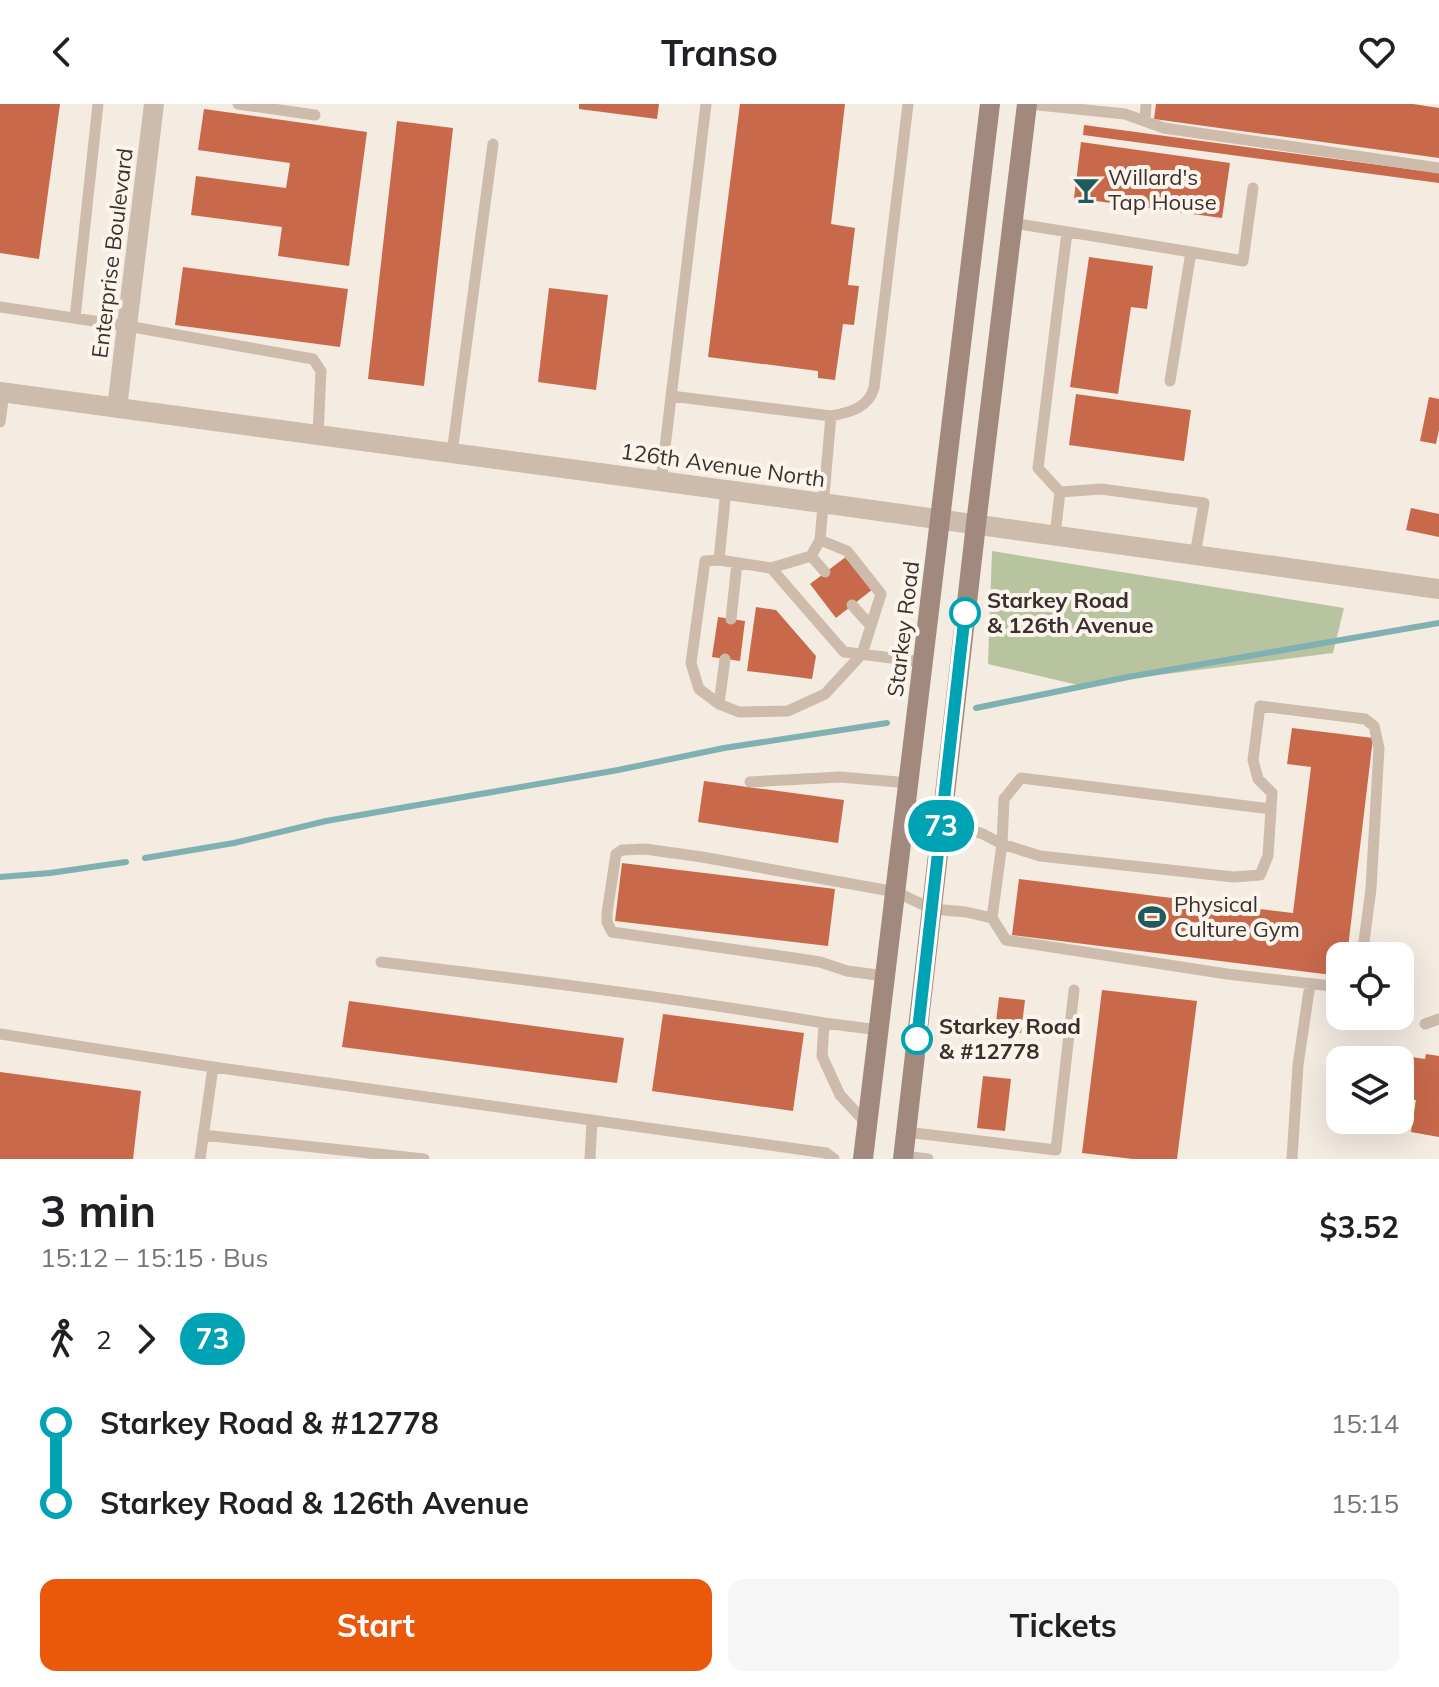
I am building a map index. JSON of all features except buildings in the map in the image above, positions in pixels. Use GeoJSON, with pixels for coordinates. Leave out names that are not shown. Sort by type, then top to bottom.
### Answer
{"type":"FeatureCollection","features":[{"type":"Feature","properties":{"kind":"main road","name":"Starkey Road"},"geometry":{"type":"LineString","coordinates":[[863,1159],[990,104]]}},
{"type":"Feature","properties":{"kind":"main road"},"geometry":{"type":"LineString","coordinates":[[904,1157],[976,524],[1028,104]]}},
{"type":"Feature","properties":{"kind":"street","name":"Enterprise Boulevard"},"geometry":{"type":"LineString","coordinates":[[117,408],[154,104]]}},
{"type":"Feature","properties":{"kind":"street","name":"126th Avenue North"},"geometry":{"type":"LineString","coordinates":[[2,393],[1439,589]]}},
{"type":"Feature","properties":{"kind":"lane"},"geometry":{"type":"LineString","coordinates":[[75,318],[98,104]]}},
{"type":"Feature","properties":{"kind":"lane"},"geometry":{"type":"LineString","coordinates":[[238,104],[315,115]]}},
{"type":"Feature","properties":{"kind":"lane"},"geometry":{"type":"LineString","coordinates":[[661,481],[706,104]]}},
{"type":"Feature","properties":{"kind":"lane"},"geometry":{"type":"LineString","coordinates":[[671,396],[831,416],[862,407],[871,398],[908,104]]}},
{"type":"Feature","properties":{"kind":"lane"},"geometry":{"type":"LineString","coordinates":[[1028,104],[1125,114],[1164,128],[1439,168]]}},
{"type":"Feature","properties":{"kind":"lane"},"geometry":{"type":"LineString","coordinates":[[1145,120],[1146,104]]}},
{"type":"Feature","properties":{"kind":"lane"},"geometry":{"type":"LineString","coordinates":[[452,453],[493,144]]}},
{"type":"Feature","properties":{"kind":"lane"},"geometry":{"type":"LineString","coordinates":[[1013,223],[1243,261],[1253,188]]}},
{"type":"Feature","properties":{"kind":"lane"},"geometry":{"type":"LineString","coordinates":[[1055,535],[1060,492],[1038,468],[1067,232]]}},
{"type":"Feature","properties":{"kind":"lane"},"geometry":{"type":"LineString","coordinates":[[1170,381],[1191,252]]}},
{"type":"Feature","properties":{"kind":"lane"},"geometry":{"type":"LineString","coordinates":[[0,307],[313,359],[321,371],[318,435]]}},
{"type":"Feature","properties":{"kind":"lane"},"geometry":{"type":"LineString","coordinates":[[0,422],[2,393]]}},
{"type":"Feature","properties":{"kind":"lane"},"geometry":{"type":"LineString","coordinates":[[820,540],[847,551],[881,594],[862,654],[825,694],[788,711],[739,712],[719,704],[699,689],[691,663],[705,561],[719,560],[771,568],[811,556],[820,540],[831,416]]}},
{"type":"Feature","properties":{"kind":"lane"},"geometry":{"type":"LineString","coordinates":[[1060,492],[1101,489],[1204,503],[1195,555]]}},
{"type":"Feature","properties":{"kind":"lane"},"geometry":{"type":"LineString","coordinates":[[719,560],[726,490]]}},
{"type":"Feature","properties":{"kind":"lane"},"geometry":{"type":"LineString","coordinates":[[811,556],[825,572]]}},
{"type":"Feature","properties":{"kind":"lane"},"geometry":{"type":"LineString","coordinates":[[731,619],[737,563]]}},
{"type":"Feature","properties":{"kind":"lane"},"geometry":{"type":"LineString","coordinates":[[771,568],[844,652],[923,662]]}},
{"type":"Feature","properties":{"kind":"lane"},"geometry":{"type":"LineString","coordinates":[[852,605],[871,626]]}},
{"type":"Feature","properties":{"kind":"lane"},"geometry":{"type":"LineString","coordinates":[[719,704],[725,659]]}},
{"type":"Feature","properties":{"kind":"lane"},"geometry":{"type":"LineString","coordinates":[[942,821],[1040,856],[1234,877],[1260,875],[1268,856],[1272,793],[1258,779],[1253,760],[1260,706],[1365,719],[1374,726],[1379,748],[1371,889],[1364,942]]}},
{"type":"Feature","properties":{"kind":"lane"},"geometry":{"type":"LineString","coordinates":[[750,782],[840,777],[909,783]]}},
{"type":"Feature","properties":{"kind":"lane"},"geometry":{"type":"LineString","coordinates":[[1271,809],[1021,778],[1004,799],[1002,844],[992,918],[1006,940],[1213,972],[1326,986]]}},
{"type":"Feature","properties":{"kind":"lane"},"geometry":{"type":"LineString","coordinates":[[885,976],[847,971],[807,960],[612,932],[607,913],[616,854],[622,850],[645,849],[702,857],[896,892],[932,909],[992,918]]}},
{"type":"Feature","properties":{"kind":"lane"},"geometry":{"type":"LineString","coordinates":[[381,962],[623,992],[879,1030]]}},
{"type":"Feature","properties":{"kind":"lane"},"geometry":{"type":"LineString","coordinates":[[1292,1159],[1298,1065],[1310,984]]}},
{"type":"Feature","properties":{"kind":"lane"},"geometry":{"type":"LineString","coordinates":[[906,1132],[1056,1150],[1074,990]]}},
{"type":"Feature","properties":{"kind":"lane"},"geometry":{"type":"LineString","coordinates":[[1425,1024],[1439,1019]]}},
{"type":"Feature","properties":{"kind":"lane"},"geometry":{"type":"LineString","coordinates":[[824,1023],[822,1056],[840,1095],[867,1125]]}},
{"type":"Feature","properties":{"kind":"lane"},"geometry":{"type":"LineString","coordinates":[[0,1034],[826,1153],[834,1159]]}},
{"type":"Feature","properties":{"kind":"lane"},"geometry":{"type":"LineString","coordinates":[[200,1159],[213,1067]]}},
{"type":"Feature","properties":{"kind":"lane"},"geometry":{"type":"LineString","coordinates":[[590,1159],[592,1120]]}},
{"type":"Feature","properties":{"kind":"lane"},"geometry":{"type":"LineString","coordinates":[[203,1135],[424,1159]]}},
{"type":"Feature","properties":{"kind":"lane"},"geometry":{"type":"LineString","coordinates":[[904,1157],[928,1159]]}},
{"type":"Feature","properties":{"kind":"green space"},"geometry":{"type":"Polygon","coordinates":[[[992,551],[1344,608],[1333,653],[1078,685],[988,664],[992,551]]]}},
{"type":"Feature","properties":{"kind":"waterway"},"geometry":{"type":"LineString","coordinates":[[976,708],[1128,677],[1439,623]]}},
{"type":"Feature","properties":{"kind":"waterway"},"geometry":{"type":"LineString","coordinates":[[145,858],[234,843],[326,821],[618,770],[724,748],[887,723]]}},
{"type":"Feature","properties":{"kind":"waterway"},"geometry":{"type":"LineString","coordinates":[[0,877],[126,862]]}},
{"type":"Feature","properties":{"kind":"bus line","name":"73"},"geometry":{"type":"LineString","coordinates":[[917,1039],[965,613]]}},
{"type":"Feature","properties":{"kind":"place","name":"Willard's Tap House"},"geometry":{"type":"Point","coordinates":[1086,190]}},
{"type":"Feature","properties":{"kind":"place","name":"Starkey Road & 126th Avenue"},"geometry":{"type":"Point","coordinates":[965,613]}},
{"type":"Feature","properties":{"kind":"place","name":"Physical Culture Gym"},"geometry":{"type":"Point","coordinates":[1152,917]}},
{"type":"Feature","properties":{"kind":"place","name":"Starkey Road & #12778"},"geometry":{"type":"Point","coordinates":[917,1039]}}]}
